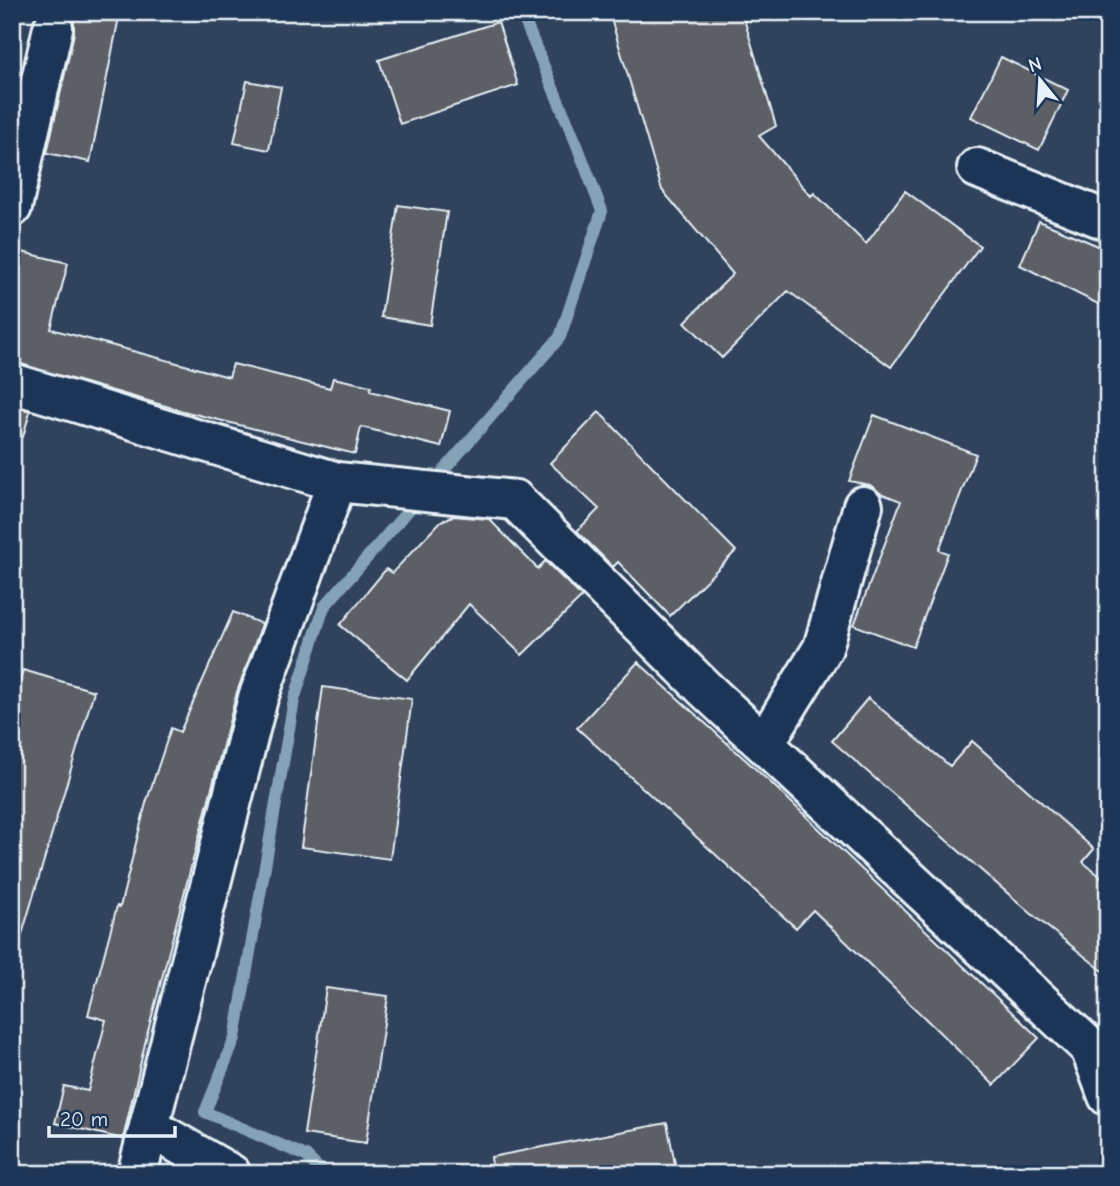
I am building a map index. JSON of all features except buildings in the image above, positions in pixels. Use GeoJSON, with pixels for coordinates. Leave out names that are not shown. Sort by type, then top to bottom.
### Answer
{"type":"FeatureCollection","features":[{"type":"Feature","properties":{"kind":"street"},"geometry":{"type":"LineString","coordinates":[[12,207],[53,28]]}},
{"type":"Feature","properties":{"kind":"street"},"geometry":{"type":"LineString","coordinates":[[977,168],[1108,221]]}},
{"type":"Feature","properties":{"kind":"street"},"geometry":{"type":"LineString","coordinates":[[12,383],[355,483],[516,500],[764,744],[1090,1048],[1108,1096]]}},
{"type":"Feature","properties":{"kind":"street"},"geometry":{"type":"LineString","coordinates":[[137,1174],[258,698],[355,483]]}},
{"type":"Feature","properties":{"kind":"street"},"geometry":{"type":"LineString","coordinates":[[764,744],[823,648],[863,506]]}},
{"type":"Feature","properties":{"kind":"street"},"geometry":{"type":"LineString","coordinates":[[149,1127],[231,1174]]}},
{"type":"Feature","properties":{"kind":"waterway"},"geometry":{"type":"LineString","coordinates":[[432,484],[560,337],[602,211],[521,12]]}},
{"type":"Feature","properties":{"kind":"waterway"},"geometry":{"type":"LineString","coordinates":[[324,1174],[306,1156],[205,1112],[235,1038],[294,700],[324,607],[420,497]]}}]}
